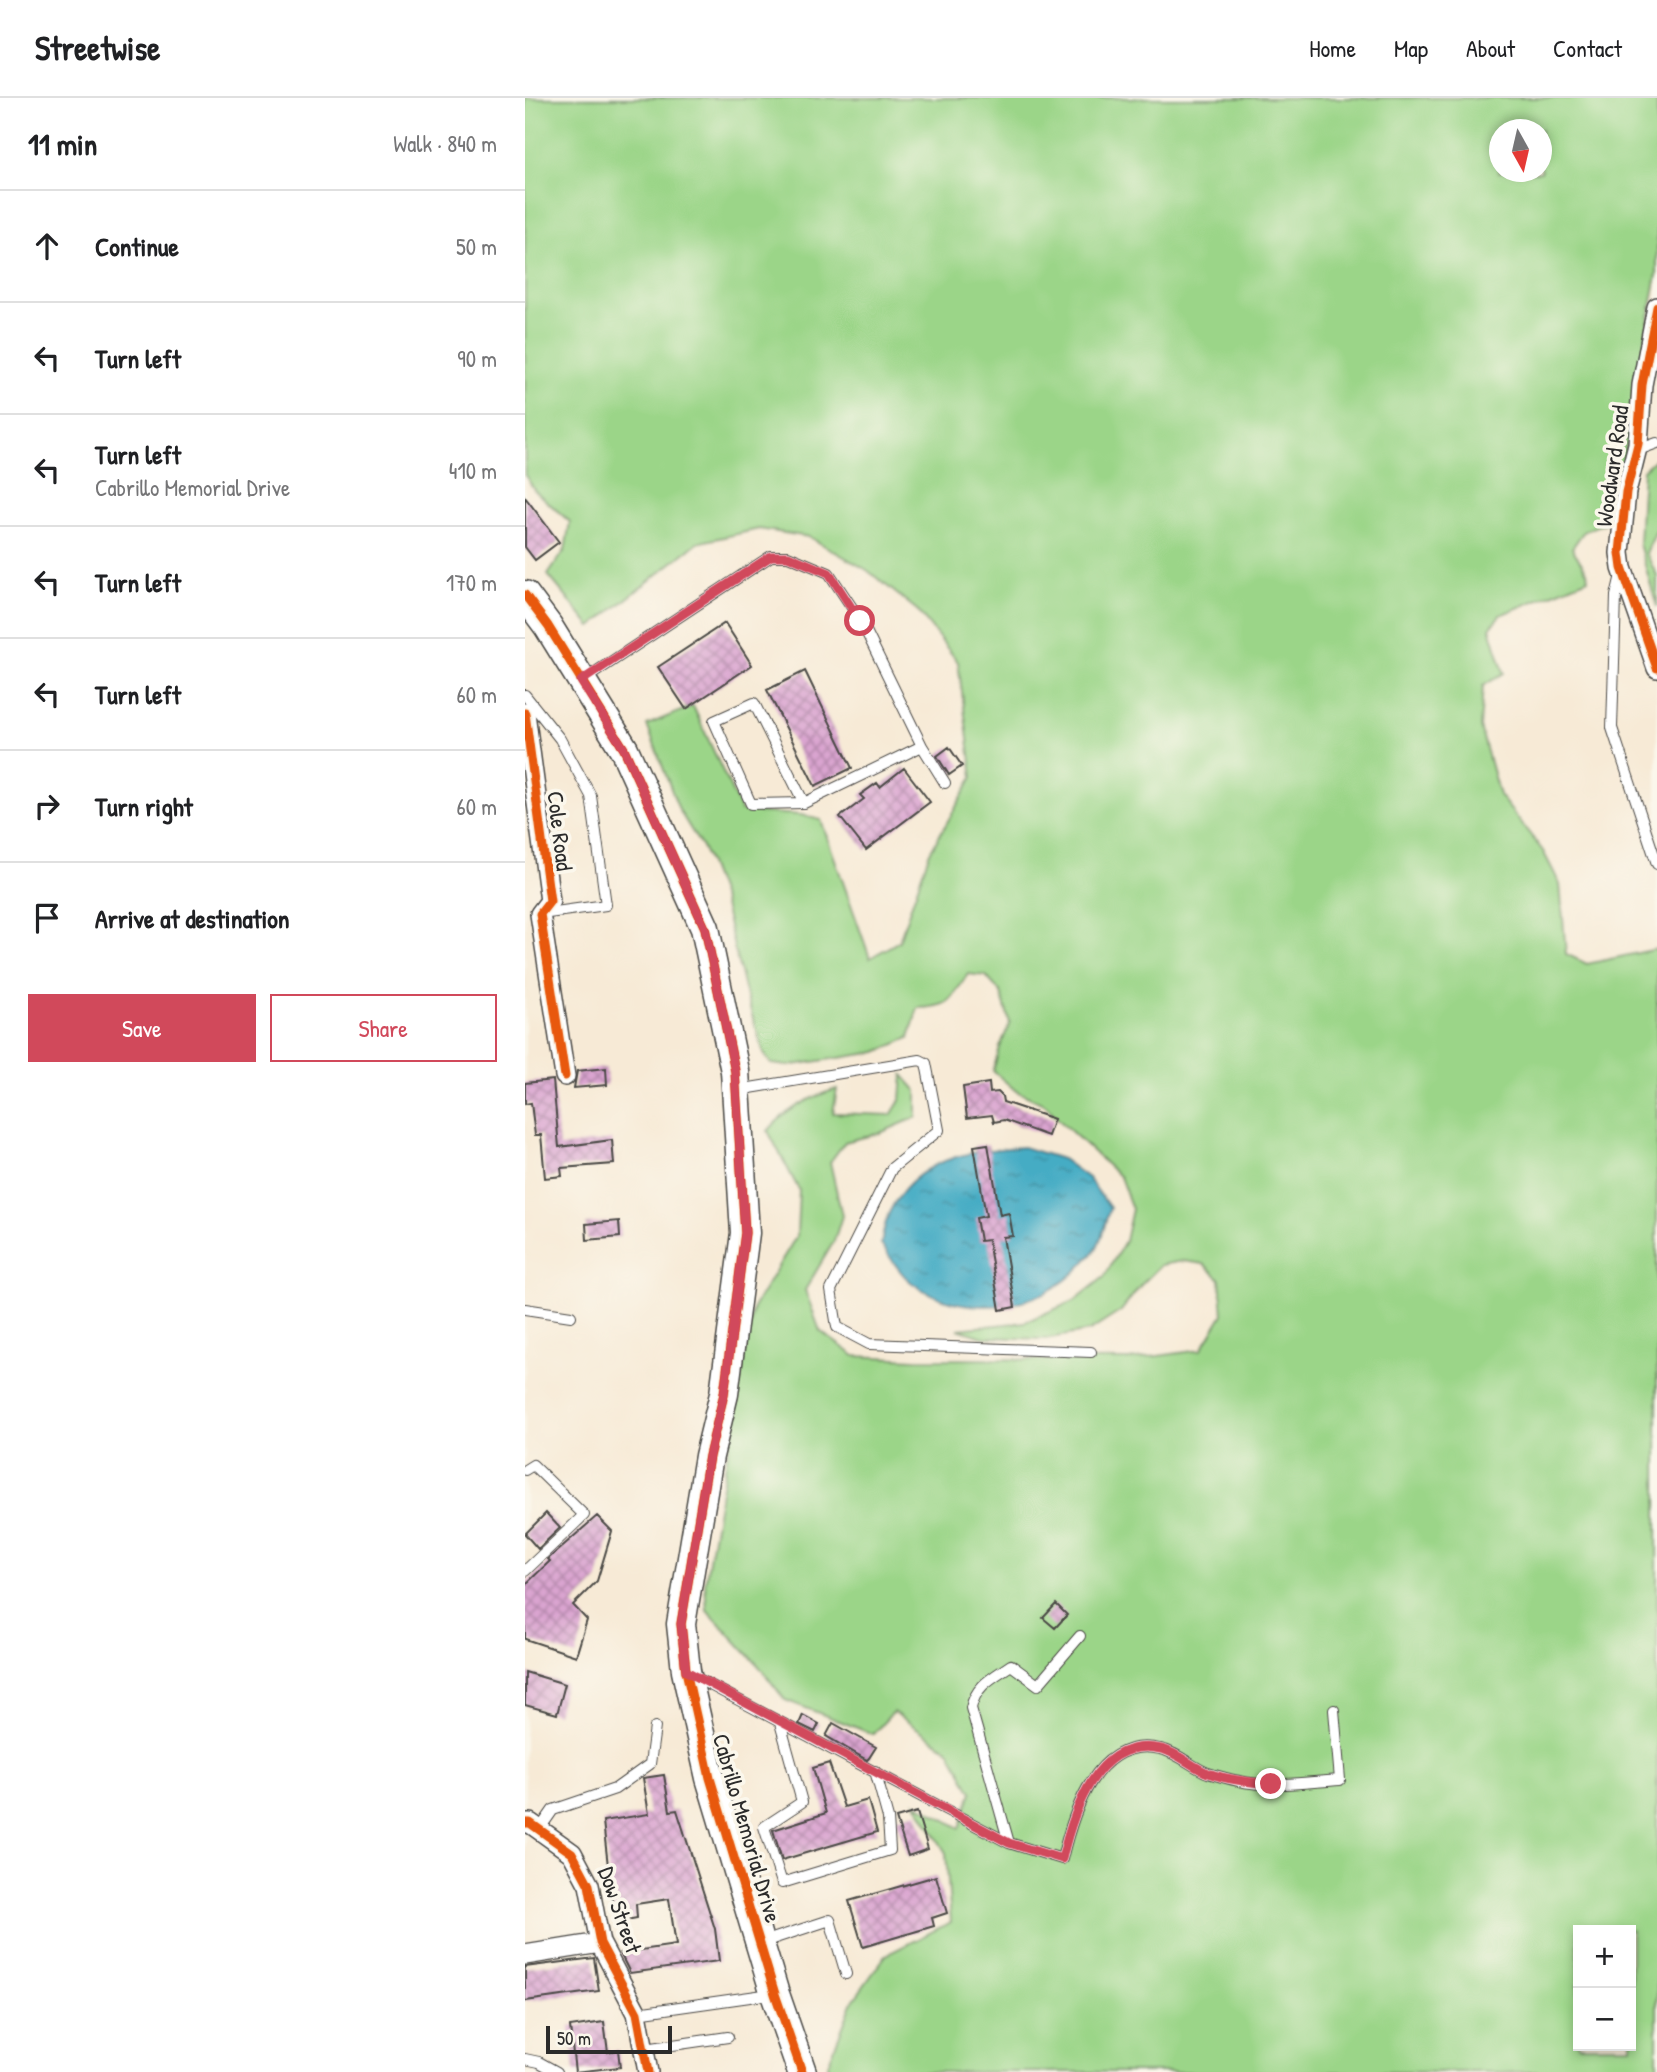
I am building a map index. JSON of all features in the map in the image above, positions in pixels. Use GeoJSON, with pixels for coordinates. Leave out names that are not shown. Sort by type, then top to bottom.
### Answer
{"type":"FeatureCollection","features":[{"type":"Feature","properties":{"kind":"main road","name":"Cabrillo Memorial Drive"},"geometry":{"type":"LineString","coordinates":[[525,595],[548,626],[624,749],[705,928],[735,1071],[745,1233],[724,1394],[709,1456],[681,1624],[686,1671],[710,1778],[759,1943],[802,2072]]}},
{"type":"Feature","properties":{"kind":"street","name":"Woodward Road"},"geometry":{"type":"LineString","coordinates":[[1657,307],[1642,385],[1636,451],[1626,492],[1620,553],[1622,568],[1657,668]]}},
{"type":"Feature","properties":{"kind":"street","name":"Cole Road"},"geometry":{"type":"LineString","coordinates":[[525,713],[538,906],[565,1076]]}},
{"type":"Feature","properties":{"kind":"street","name":"Dow Street"},"geometry":{"type":"LineString","coordinates":[[531,1825],[572,1853],[589,1885],[600,1943],[637,2013],[645,2049],[644,2071]]}},
{"type":"Feature","properties":{"kind":"street"},"geometry":{"type":"LineString","coordinates":[[525,1955],[600,1943]]}},
{"type":"Feature","properties":{"kind":"lane"},"geometry":{"type":"LineString","coordinates":[[1636,451],[1657,443]]}},
{"type":"Feature","properties":{"kind":"lane"},"geometry":{"type":"LineString","coordinates":[[581,681],[771,556],[788,556],[829,573],[860,621],[922,746],[945,783]]}},
{"type":"Feature","properties":{"kind":"lane"},"geometry":{"type":"LineString","coordinates":[[1622,568],[1616,596],[1612,728],[1657,864]]}},
{"type":"Feature","properties":{"kind":"lane"},"geometry":{"type":"LineString","coordinates":[[525,695],[560,739],[590,796],[606,905],[538,906]]}},
{"type":"Feature","properties":{"kind":"lane"},"geometry":{"type":"LineString","coordinates":[[804,803],[754,703],[714,721],[751,804],[804,803],[922,746]]}},
{"type":"Feature","properties":{"kind":"lane"},"geometry":{"type":"LineString","coordinates":[[737,1090],[920,1060],[926,1063],[939,1130],[892,1168],[831,1290],[837,1327],[869,1344],[1091,1352]]}},
{"type":"Feature","properties":{"kind":"lane"},"geometry":{"type":"LineString","coordinates":[[525,1309],[571,1316]]}},
{"type":"Feature","properties":{"kind":"lane"},"geometry":{"type":"LineString","coordinates":[[525,1470],[533,1465],[583,1515],[525,1571]]}},
{"type":"Feature","properties":{"kind":"lane"},"geometry":{"type":"LineString","coordinates":[[1009,1843],[971,1708],[975,1694],[982,1684],[1011,1665],[1038,1685],[1080,1636]]}},
{"type":"Feature","properties":{"kind":"lane"},"geometry":{"type":"LineString","coordinates":[[686,1671],[1009,1843],[1062,1859],[1071,1820],[1088,1785],[1112,1758],[1134,1747],[1162,1749],[1207,1773],[1242,1782],[1271,1784],[1340,1780],[1334,1710]]}},
{"type":"Feature","properties":{"kind":"lane"},"geometry":{"type":"LineString","coordinates":[[780,1723],[802,1802],[764,1827],[782,1883],[890,1850],[888,1818],[875,1771]]}},
{"type":"Feature","properties":{"kind":"lane"},"geometry":{"type":"LineString","coordinates":[[531,1825],[552,1811],[615,1789],[650,1764],[655,1727]]}},
{"type":"Feature","properties":{"kind":"lane"},"geometry":{"type":"LineString","coordinates":[[759,1943],[830,1920],[846,1974]]}},
{"type":"Feature","properties":{"kind":"lane"},"geometry":{"type":"LineString","coordinates":[[637,2013],[775,1994]]}},
{"type":"Feature","properties":{"kind":"lane"},"geometry":{"type":"LineString","coordinates":[[645,2049],[727,2038]]}},
{"type":"Feature","properties":{"kind":"lane"},"geometry":{"type":"LineString","coordinates":[[525,2059],[557,2072]]}},
{"type":"Feature","properties":{"kind":"green space"},"geometry":{"type":"Polygon","coordinates":[[[525,98],[1657,98],[1657,274],[1613,517],[1608,522],[1584,531],[1572,548],[1587,572],[1588,579],[1500,615],[1490,628],[1504,673],[1483,686],[1480,727],[1499,795],[1543,851],[1560,884],[1566,954],[1587,964],[1657,949],[1657,2072],[825,2072],[853,2001],[886,1955],[951,1922],[946,1853],[916,1803],[960,1828],[972,1792],[949,1750],[893,1712],[873,1734],[785,1700],[758,1665],[707,1610],[705,1583],[753,1308],[797,1235],[799,1190],[768,1131],[799,1105],[837,1089],[833,1113],[891,1115],[901,1099],[903,1075],[917,1091],[917,1117],[880,1133],[845,1142],[830,1162],[842,1216],[834,1241],[805,1290],[820,1331],[855,1356],[915,1359],[1129,1360],[1201,1350],[1223,1314],[1220,1279],[1204,1264],[1183,1261],[1161,1265],[1121,1311],[1090,1331],[1045,1339],[983,1337],[958,1329],[1025,1322],[1074,1301],[1104,1277],[1125,1241],[1132,1209],[1120,1177],[1046,1105],[1016,1091],[993,1071],[1010,1023],[1001,993],[986,976],[968,974],[944,1004],[918,1008],[909,1038],[877,1052],[787,1066],[772,1064],[764,1054],[744,989],[723,901],[704,851],[679,810],[647,725],[693,706],[741,811],[801,815],[821,820],[870,958],[899,941],[929,854],[973,777],[958,662],[917,610],[867,570],[809,537],[759,529],[697,543],[591,627],[548,575],[565,550],[570,522],[535,491],[525,475],[525,98]]]}},
{"type":"Feature","properties":{"kind":"green space"},"geometry":{"type":"Polygon","coordinates":[[[1657,457],[1657,529],[1646,553],[1657,576],[1657,607],[1639,544],[1643,470],[1657,457]]]}},
{"type":"Feature","properties":{"kind":"water"},"geometry":{"type":"Polygon","coordinates":[[[1023,1147],[1062,1159],[1088,1178],[1110,1208],[1096,1249],[1065,1281],[1045,1293],[1023,1301],[976,1306],[931,1294],[911,1282],[881,1244],[888,1217],[900,1194],[913,1180],[946,1160],[983,1151],[1023,1147]]]}},
{"type":"Feature","properties":{"kind":"building"},"geometry":{"type":"Polygon","coordinates":[[[525,497],[559,542],[535,560],[525,547],[525,497]]]}},
{"type":"Feature","properties":{"kind":"building"},"geometry":{"type":"Polygon","coordinates":[[[725,623],[752,665],[686,709],[658,667],[725,623]]]}},
{"type":"Feature","properties":{"kind":"building"},"geometry":{"type":"Polygon","coordinates":[[[805,671],[852,768],[815,786],[767,690],[805,671]]]}},
{"type":"Feature","properties":{"kind":"building"},"geometry":{"type":"Polygon","coordinates":[[[949,747],[962,766],[949,775],[937,756],[949,747]]]}},
{"type":"Feature","properties":{"kind":"building"},"geometry":{"type":"Polygon","coordinates":[[[904,768],[930,802],[866,850],[840,817],[864,799],[860,795],[877,783],[880,787],[904,768]]]}},
{"type":"Feature","properties":{"kind":"building"},"geometry":{"type":"Polygon","coordinates":[[[606,1068],[607,1085],[574,1088],[577,1071],[606,1068]]]}},
{"type":"Feature","properties":{"kind":"building"},"geometry":{"type":"Polygon","coordinates":[[[553,1080],[559,1147],[612,1140],[614,1164],[561,1168],[562,1176],[545,1178],[541,1135],[535,1135],[531,1103],[525,1104],[525,1083],[553,1080]]]}},
{"type":"Feature","properties":{"kind":"building"},"geometry":{"type":"Polygon","coordinates":[[[989,1083],[990,1093],[998,1092],[1003,1102],[1054,1119],[1048,1136],[1004,1120],[994,1122],[992,1115],[967,1118],[963,1087],[989,1083]]]}},
{"type":"Feature","properties":{"kind":"building"},"geometry":{"type":"Polygon","coordinates":[[[988,1144],[1000,1215],[1009,1213],[1013,1236],[1003,1237],[1015,1307],[1000,1310],[988,1240],[980,1241],[976,1218],[986,1216],[974,1146],[988,1144]]]}},
{"type":"Feature","properties":{"kind":"building"},"geometry":{"type":"Polygon","coordinates":[[[619,1221],[620,1237],[587,1240],[586,1224],[619,1221]]]}},
{"type":"Feature","properties":{"kind":"building"},"geometry":{"type":"Polygon","coordinates":[[[546,1513],[560,1528],[538,1549],[525,1534],[546,1513]]]}},
{"type":"Feature","properties":{"kind":"building"},"geometry":{"type":"Polygon","coordinates":[[[597,1516],[612,1531],[597,1581],[573,1605],[587,1620],[576,1656],[525,1639],[525,1585],[550,1561],[548,1559],[597,1516]]]}},
{"type":"Feature","properties":{"kind":"building"},"geometry":{"type":"Polygon","coordinates":[[[1056,1604],[1067,1615],[1055,1628],[1043,1618],[1056,1604]]]}},
{"type":"Feature","properties":{"kind":"building"},"geometry":{"type":"Polygon","coordinates":[[[525,1672],[565,1684],[557,1714],[525,1705],[525,1672]]]}},
{"type":"Feature","properties":{"kind":"building"},"geometry":{"type":"Polygon","coordinates":[[[803,1715],[819,1724],[815,1732],[799,1724],[803,1715]]]}},
{"type":"Feature","properties":{"kind":"building"},"geometry":{"type":"Polygon","coordinates":[[[833,1723],[876,1747],[867,1760],[826,1736],[833,1723]]]}},
{"type":"Feature","properties":{"kind":"building"},"geometry":{"type":"Polygon","coordinates":[[[829,1763],[844,1807],[868,1800],[877,1832],[782,1860],[773,1830],[826,1813],[813,1768],[829,1763]]]}},
{"type":"Feature","properties":{"kind":"building"},"geometry":{"type":"Polygon","coordinates":[[[664,1775],[670,1811],[677,1810],[715,1929],[719,1961],[630,1973],[620,1953],[676,1945],[669,1899],[636,1904],[637,1918],[616,1922],[612,1894],[607,1892],[605,1877],[609,1875],[603,1821],[649,1814],[643,1778],[664,1775]]]}},
{"type":"Feature","properties":{"kind":"building"},"geometry":{"type":"Polygon","coordinates":[[[917,1812],[928,1849],[908,1856],[896,1818],[917,1812]]]}},
{"type":"Feature","properties":{"kind":"building"},"geometry":{"type":"Polygon","coordinates":[[[936,1876],[947,1913],[932,1918],[934,1926],[863,1947],[849,1901],[936,1876]]]}},
{"type":"Feature","properties":{"kind":"building"},"geometry":{"type":"Polygon","coordinates":[[[594,1958],[599,1991],[525,2001],[525,1967],[594,1958]]]}},
{"type":"Feature","properties":{"kind":"building"},"geometry":{"type":"Polygon","coordinates":[[[604,2022],[608,2052],[618,2050],[620,2067],[575,2072],[570,2027],[604,2022]]]}},
{"type":"Feature","properties":{"kind":"cycle path"},"geometry":{"type":"LineString","coordinates":[[1657,307],[1642,385],[1638,444],[1626,492],[1620,553],[1622,568],[1657,668]]}},
{"type":"Feature","properties":{"kind":"cycle path"},"geometry":{"type":"LineString","coordinates":[[525,595],[548,626],[624,749],[705,928],[735,1071],[745,1233],[724,1394],[709,1456],[681,1624],[686,1671],[710,1778],[775,1994],[802,2072]]}},
{"type":"Feature","properties":{"kind":"cycle path"},"geometry":{"type":"LineString","coordinates":[[525,713],[550,901],[540,914],[565,1076]]}},
{"type":"Feature","properties":{"kind":"cycle path"},"geometry":{"type":"LineString","coordinates":[[525,1823],[530,1823],[572,1853],[589,1885],[600,1943],[637,2013],[648,2072]]}},
{"type":"Feature","properties":{"kind":"route"},"geometry":{"type":"LineString","coordinates":[[860,621],[829,573],[788,556],[771,556],[581,681],[624,749],[705,928],[735,1071],[745,1233],[724,1394],[709,1456],[681,1624],[686,1671],[1009,1843],[1062,1859],[1071,1820],[1088,1785],[1112,1758],[1134,1747],[1162,1749],[1207,1773],[1242,1782],[1271,1784]]}}]}
